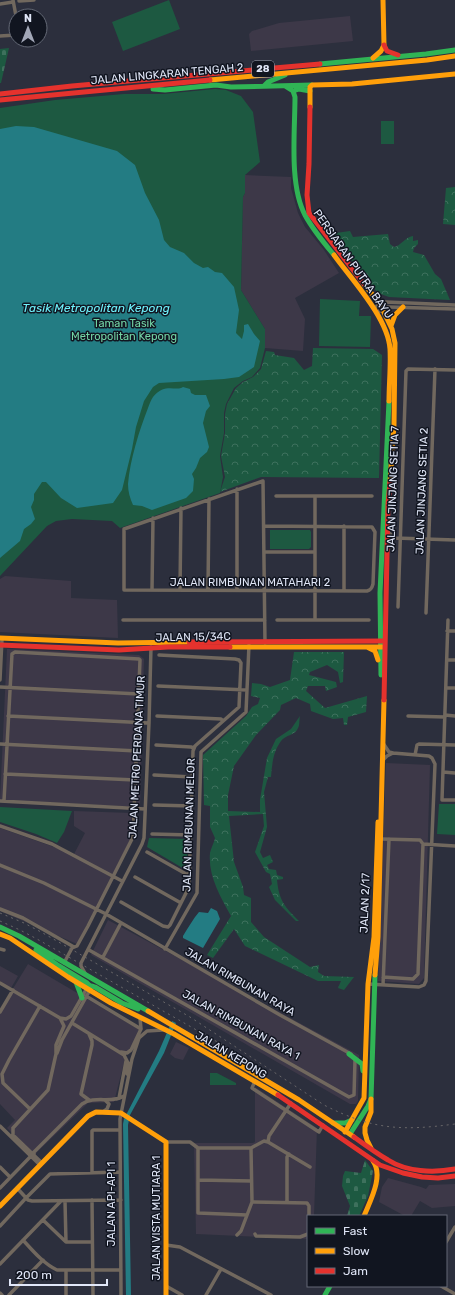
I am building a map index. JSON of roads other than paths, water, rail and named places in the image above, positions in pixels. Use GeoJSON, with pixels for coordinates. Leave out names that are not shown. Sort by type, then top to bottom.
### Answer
{"type":"FeatureCollection","features":[{"type":"Feature","properties":{"kind":"main road"},"geometry":{"type":"LineString","coordinates":[[383,0],[384,45],[387,51],[401,56]]}},
{"type":"Feature","properties":{"kind":"main road"},"geometry":{"type":"LineString","coordinates":[[372,59],[379,53],[384,45]]}},
{"type":"Feature","properties":{"kind":"main road","name":"JALAN LINGKARAN TENGAH 2"},"geometry":{"type":"LineString","coordinates":[[0,94],[455,50]]}},
{"type":"Feature","properties":{"kind":"main road","name":"JALAN LINGKARAN TENGAH 2"},"geometry":{"type":"LineString","coordinates":[[0,100],[427,60],[455,56]]}},
{"type":"Feature","properties":{"kind":"main road"},"geometry":{"type":"LineString","coordinates":[[264,86],[268,82],[290,73]]}},
{"type":"Feature","properties":{"kind":"main road"},"geometry":{"type":"LineString","coordinates":[[133,87],[165,90],[216,85],[231,87],[352,84],[455,74]]}},
{"type":"Feature","properties":{"kind":"main road","name":"PERSIARAN PUTRA BAYU"},"geometry":{"type":"LineString","coordinates":[[312,85],[310,87],[309,166],[306,193],[309,213],[381,306],[391,326],[395,343],[392,362]]}},
{"type":"Feature","properties":{"kind":"main road"},"geometry":{"type":"LineString","coordinates":[[285,86],[293,91],[299,89],[310,91]]}},
{"type":"Feature","properties":{"kind":"main road","name":"PERSIARAN PUTRA BAYU"},"geometry":{"type":"LineString","coordinates":[[293,91],[295,97],[295,181],[301,205],[305,215],[318,234],[376,311],[389,338],[392,362]]}},
{"type":"Feature","properties":{"kind":"main road"},"geometry":{"type":"LineString","coordinates":[[391,326],[395,314],[403,307]]}},
{"type":"Feature","properties":{"kind":"main road"},"geometry":{"type":"LineString","coordinates":[[382,644],[388,542],[388,504],[394,425],[392,362]]}},
{"type":"Feature","properties":{"kind":"main road"},"geometry":{"type":"LineString","coordinates":[[382,644],[379,630],[383,519],[392,362]]}},
{"type":"Feature","properties":{"kind":"main road"},"geometry":{"type":"LineString","coordinates":[[379,630],[376,639],[366,644],[375,651],[381,668]]}},
{"type":"Feature","properties":{"kind":"main road","name":"JALAN 15/34C"},"geometry":{"type":"LineString","coordinates":[[1,639],[152,645],[382,644]]}},
{"type":"Feature","properties":{"kind":"main road","name":"JALAN 2/17"},"geometry":{"type":"LineString","coordinates":[[347,1134],[352,1120],[363,1101],[365,1078],[374,929],[382,644]]}},
{"type":"Feature","properties":{"kind":"main road","name":"JALAN 2/17"},"geometry":{"type":"LineString","coordinates":[[347,1134],[368,1106],[371,1099],[371,985],[378,936],[381,839],[383,743],[382,644]]}},
{"type":"Feature","properties":{"kind":"main road","name":"JALAN 15/34C"},"geometry":{"type":"LineString","coordinates":[[1,645],[119,650],[152,645]]}},
{"type":"Feature","properties":{"kind":"main road","name":"JALAN KEPONG"},"geometry":{"type":"LineString","coordinates":[[0,927],[19,936],[161,1018],[299,1100],[388,1161],[410,1168],[436,1172],[455,1169]]}},
{"type":"Feature","properties":{"kind":"main road","name":"JALAN KEPONG"},"geometry":{"type":"LineString","coordinates":[[0,934],[10,938],[76,982],[89,988],[99,996],[174,1034],[255,1081],[291,1103],[373,1161],[393,1170],[422,1177],[438,1178],[455,1176]]}},
{"type":"Feature","properties":{"kind":"main road"},"geometry":{"type":"LineString","coordinates":[[19,936],[50,960],[87,983],[89,988],[95,987],[122,1003],[161,1018]]}},
{"type":"Feature","properties":{"kind":"main road"},"geometry":{"type":"LineString","coordinates":[[76,982],[84,997],[92,994],[99,996]]}},
{"type":"Feature","properties":{"kind":"main road"},"geometry":{"type":"LineString","coordinates":[[357,1059],[362,1056],[366,1045]]}},
{"type":"Feature","properties":{"kind":"main road"},"geometry":{"type":"LineString","coordinates":[[349,1054],[362,1064],[365,1078]]}},
{"type":"Feature","properties":{"kind":"main road"},"geometry":{"type":"LineString","coordinates":[[371,1099],[371,1110],[365,1129],[366,1138],[372,1150]]}},
{"type":"Feature","properties":{"kind":"main road"},"geometry":{"type":"LineString","coordinates":[[0,1206],[88,1116],[96,1112],[123,1114],[166,1142]]}},
{"type":"Feature","properties":{"kind":"main road"},"geometry":{"type":"LineString","coordinates":[[303,1112],[316,1117],[338,1133],[347,1134],[348,1139],[361,1149],[363,1154]]}},
{"type":"Feature","properties":{"kind":"main road"},"geometry":{"type":"LineString","coordinates":[[333,1123],[345,1123],[352,1120]]}},
{"type":"Feature","properties":{"kind":"main road","name":"JALAN VISTA MUTIARA 1"},"geometry":{"type":"LineString","coordinates":[[166,1142],[166,1295]]}},
{"type":"Feature","properties":{"kind":"main road"},"geometry":{"type":"LineString","coordinates":[[364,1215],[371,1200],[376,1176],[377,1169],[373,1161]]}},
{"type":"Feature","properties":{"kind":"main road"},"geometry":{"type":"LineString","coordinates":[[376,1176],[384,1170],[393,1170]]}},
{"type":"Feature","properties":{"kind":"street"},"geometry":{"type":"LineString","coordinates":[[20,1],[34,0]]}},
{"type":"Feature","properties":{"kind":"street"},"geometry":{"type":"LineString","coordinates":[[0,4],[13,1]]}},
{"type":"Feature","properties":{"kind":"street"},"geometry":{"type":"LineString","coordinates":[[376,311],[381,306],[390,302],[455,305]]}},
{"type":"Feature","properties":{"kind":"street"},"geometry":{"type":"LineString","coordinates":[[381,306],[455,309]]}},
{"type":"Feature","properties":{"kind":"street","name":"JALAN JINJANG SETIA 7"},"geometry":{"type":"LineString","coordinates":[[398,607],[406,371],[408,369],[434,369]]}},
{"type":"Feature","properties":{"kind":"street"},"geometry":{"type":"LineString","coordinates":[[434,369],[455,370]]}},
{"type":"Feature","properties":{"kind":"street","name":"JALAN JINJANG SETIA 2"},"geometry":{"type":"LineString","coordinates":[[426,613],[434,369]]}},
{"type":"Feature","properties":{"kind":"street"},"geometry":{"type":"LineString","coordinates":[[152,590],[153,518],[261,480],[264,482],[265,644]]}},
{"type":"Feature","properties":{"kind":"street"},"geometry":{"type":"LineString","coordinates":[[237,489],[237,590]]}},
{"type":"Feature","properties":{"kind":"street"},"geometry":{"type":"LineString","coordinates":[[276,496],[372,496]]}},
{"type":"Feature","properties":{"kind":"street"},"geometry":{"type":"LineString","coordinates":[[315,496],[315,620]]}},
{"type":"Feature","properties":{"kind":"street"},"geometry":{"type":"LineString","coordinates":[[208,590],[209,499]]}},
{"type":"Feature","properties":{"kind":"street"},"geometry":{"type":"LineString","coordinates":[[180,590],[181,508]]}},
{"type":"Feature","properties":{"kind":"street","name":"JALAN RIMBUNAN MATAHARI 2"},"geometry":{"type":"LineString","coordinates":[[153,518],[124,529],[124,590],[370,590],[374,584],[375,532],[372,527],[369,526],[344,526]]}},
{"type":"Feature","properties":{"kind":"street"},"geometry":{"type":"LineString","coordinates":[[264,526],[344,526],[344,591]]}},
{"type":"Feature","properties":{"kind":"street"},"geometry":{"type":"LineString","coordinates":[[388,532],[395,538]]}},
{"type":"Feature","properties":{"kind":"street"},"geometry":{"type":"LineString","coordinates":[[388,542],[395,538],[455,540]]}},
{"type":"Feature","properties":{"kind":"street"},"geometry":{"type":"LineString","coordinates":[[265,552],[315,552]]}},
{"type":"Feature","properties":{"kind":"street"},"geometry":{"type":"LineString","coordinates":[[123,620],[265,620]]}},
{"type":"Feature","properties":{"kind":"street"},"geometry":{"type":"LineString","coordinates":[[277,620],[369,620]]}},
{"type":"Feature","properties":{"kind":"street"},"geometry":{"type":"LineString","coordinates":[[448,620],[442,800],[455,800]]}},
{"type":"Feature","properties":{"kind":"street"},"geometry":{"type":"LineString","coordinates":[[448,631],[455,631]]}},
{"type":"Feature","properties":{"kind":"street"},"geometry":{"type":"LineString","coordinates":[[0,680],[1,639]]}},
{"type":"Feature","properties":{"kind":"street","name":"JALAN RIMBUNAN MELOR"},"geometry":{"type":"LineString","coordinates":[[165,949],[197,893],[201,752],[246,712],[249,644]]}},
{"type":"Feature","properties":{"kind":"street","name":"JALAN METRO PERDANA TIMUR"},"geometry":{"type":"LineString","coordinates":[[83,960],[144,838],[152,645]]}},
{"type":"Feature","properties":{"kind":"street"},"geometry":{"type":"LineString","coordinates":[[83,960],[77,966],[67,964],[74,947],[76,946],[96,909],[132,839],[134,809],[136,751],[138,722],[140,660],[138,658],[15,652],[12,656],[2,801],[134,809],[145,809]]}},
{"type":"Feature","properties":{"kind":"street"},"geometry":{"type":"LineString","coordinates":[[122,902],[163,926],[168,927],[170,925],[189,887],[192,806],[192,751],[239,707],[241,663],[239,660],[159,656]]}},
{"type":"Feature","properties":{"kind":"street"},"geometry":{"type":"LineString","coordinates":[[447,660],[455,660]]}},
{"type":"Feature","properties":{"kind":"street"},"geometry":{"type":"LineString","coordinates":[[0,686],[139,694]]}},
{"type":"Feature","properties":{"kind":"street"},"geometry":{"type":"LineString","coordinates":[[158,686],[247,690]]}},
{"type":"Feature","properties":{"kind":"street"},"geometry":{"type":"LineString","coordinates":[[446,688],[455,688]]}},
{"type":"Feature","properties":{"kind":"street"},"geometry":{"type":"LineString","coordinates":[[8,716],[149,723]]}},
{"type":"Feature","properties":{"kind":"street"},"geometry":{"type":"LineString","coordinates":[[157,716],[221,719],[224,721]]}},
{"type":"Feature","properties":{"kind":"street"},"geometry":{"type":"LineString","coordinates":[[408,716],[455,716]]}},
{"type":"Feature","properties":{"kind":"street"},"geometry":{"type":"LineString","coordinates":[[371,985],[419,987],[424,985],[426,981],[435,764],[429,756],[389,752],[383,743]]}},
{"type":"Feature","properties":{"kind":"street"},"geometry":{"type":"LineString","coordinates":[[0,744],[136,751]]}},
{"type":"Feature","properties":{"kind":"street"},"geometry":{"type":"LineString","coordinates":[[415,755],[417,745],[420,744],[455,745]]}},
{"type":"Feature","properties":{"kind":"street"},"geometry":{"type":"LineString","coordinates":[[156,745],[194,748]]}},
{"type":"Feature","properties":{"kind":"street"},"geometry":{"type":"LineString","coordinates":[[382,761],[392,753]]}},
{"type":"Feature","properties":{"kind":"street"},"geometry":{"type":"LineString","coordinates":[[443,772],[455,773]]}},
{"type":"Feature","properties":{"kind":"street"},"geometry":{"type":"LineString","coordinates":[[5,774],[135,780]]}},
{"type":"Feature","properties":{"kind":"street"},"geometry":{"type":"LineString","coordinates":[[154,775],[192,776]]}},
{"type":"Feature","properties":{"kind":"street"},"geometry":{"type":"LineString","coordinates":[[154,805],[192,806]]}},
{"type":"Feature","properties":{"kind":"street"},"geometry":{"type":"LineString","coordinates":[[0,826],[52,844],[122,881]]}},
{"type":"Feature","properties":{"kind":"street"},"geometry":{"type":"LineString","coordinates":[[152,834],[191,835]]}},
{"type":"Feature","properties":{"kind":"street"},"geometry":{"type":"LineString","coordinates":[[381,839],[420,840],[423,844],[455,846]]}},
{"type":"Feature","properties":{"kind":"street"},"geometry":{"type":"LineString","coordinates":[[383,985],[389,839]]}},
{"type":"Feature","properties":{"kind":"street"},"geometry":{"type":"LineString","coordinates":[[383,977],[413,979],[418,974],[423,844]]}},
{"type":"Feature","properties":{"kind":"street"},"geometry":{"type":"LineString","coordinates":[[147,852],[186,874],[190,874]]}},
{"type":"Feature","properties":{"kind":"street"},"geometry":{"type":"LineString","coordinates":[[190,852],[198,853]]}},
{"type":"Feature","properties":{"kind":"street"},"geometry":{"type":"LineString","coordinates":[[190,859],[198,860]]}},
{"type":"Feature","properties":{"kind":"street","name":"JALAN RIMBUNAN RAYA"},"geometry":{"type":"LineString","coordinates":[[0,865],[44,883],[106,914],[349,1054]]}},
{"type":"Feature","properties":{"kind":"street"},"geometry":{"type":"LineString","coordinates":[[135,877],[181,903]]}},
{"type":"Feature","properties":{"kind":"street"},"geometry":{"type":"LineString","coordinates":[[0,909],[23,918],[74,947]]}},
{"type":"Feature","properties":{"kind":"street"},"geometry":{"type":"LineString","coordinates":[[103,957],[121,923]]}},
{"type":"Feature","properties":{"kind":"street","name":"JALAN RIMBUNAN RAYA 1"},"geometry":{"type":"LineString","coordinates":[[88,950],[103,957],[349,1097],[354,1095],[357,1059]]}},
{"type":"Feature","properties":{"kind":"street"},"geometry":{"type":"LineString","coordinates":[[83,960],[81,966],[87,976]]}},
{"type":"Feature","properties":{"kind":"street"},"geometry":{"type":"LineString","coordinates":[[0,983],[60,1018],[66,1019],[71,1016],[84,997]]}},
{"type":"Feature","properties":{"kind":"street"},"geometry":{"type":"LineString","coordinates":[[56,1054],[89,988]]}},
{"type":"Feature","properties":{"kind":"street"},"geometry":{"type":"LineString","coordinates":[[0,1012],[13,990]]}},
{"type":"Feature","properties":{"kind":"street"},"geometry":{"type":"LineString","coordinates":[[84,997],[141,1029]]}},
{"type":"Feature","properties":{"kind":"street"},"geometry":{"type":"LineString","coordinates":[[30,1109],[3,1083],[1,1074],[40,1006]]}},
{"type":"Feature","properties":{"kind":"street"},"geometry":{"type":"LineString","coordinates":[[4,1130],[13,1128],[48,1090],[56,1054],[56,1045],[64,1026],[60,1018]]}},
{"type":"Feature","properties":{"kind":"street"},"geometry":{"type":"LineString","coordinates":[[72,1023],[121,1052],[127,1053],[131,1050],[141,1029],[140,1018]]}},
{"type":"Feature","properties":{"kind":"street"},"geometry":{"type":"LineString","coordinates":[[0,1188],[79,1107],[89,1100],[118,1100],[124,1096],[132,1059],[139,1038],[147,1031],[166,1030]]}},
{"type":"Feature","properties":{"kind":"street"},"geometry":{"type":"LineString","coordinates":[[88,1033],[91,1037],[92,1045],[81,1094],[89,1100]]}},
{"type":"Feature","properties":{"kind":"street"},"geometry":{"type":"LineString","coordinates":[[92,1045],[99,1039]]}},
{"type":"Feature","properties":{"kind":"street"},"geometry":{"type":"LineString","coordinates":[[121,1052],[128,1063],[124,1096]]}},
{"type":"Feature","properties":{"kind":"street"},"geometry":{"type":"LineString","coordinates":[[112,1100],[119,1098],[126,1059]]}},
{"type":"Feature","properties":{"kind":"street"},"geometry":{"type":"LineString","coordinates":[[357,1059],[372,1063]]}},
{"type":"Feature","properties":{"kind":"street"},"geometry":{"type":"LineString","coordinates":[[255,1081],[252,1088],[319,1132],[323,1125]]}},
{"type":"Feature","properties":{"kind":"street","name":"JALAN API-API 1"},"geometry":{"type":"LineString","coordinates":[[121,1295],[120,1130],[124,1096]]}},
{"type":"Feature","properties":{"kind":"street"},"geometry":{"type":"LineString","coordinates":[[104,1100],[108,1101],[109,1104],[104,1112]]}},
{"type":"Feature","properties":{"kind":"street"},"geometry":{"type":"LineString","coordinates":[[268,1142],[269,1136],[291,1103]]}},
{"type":"Feature","properties":{"kind":"street"},"geometry":{"type":"LineString","coordinates":[[0,1126],[41,1164]]}},
{"type":"Feature","properties":{"kind":"street"},"geometry":{"type":"LineString","coordinates":[[13,1128],[12,1133],[14,1136],[32,1156]]}},
{"type":"Feature","properties":{"kind":"street"},"geometry":{"type":"LineString","coordinates":[[92,1173],[92,1131],[120,1130]]}},
{"type":"Feature","properties":{"kind":"street"},"geometry":{"type":"LineString","coordinates":[[166,1142],[190,1142],[198,1148],[251,1148],[264,1142],[268,1142],[310,1167]]}},
{"type":"Feature","properties":{"kind":"street"},"geometry":{"type":"LineString","coordinates":[[198,1148],[199,1214],[247,1215]]}},
{"type":"Feature","properties":{"kind":"street"},"geometry":{"type":"LineString","coordinates":[[237,1235],[241,1232],[252,1202],[251,1148]]}},
{"type":"Feature","properties":{"kind":"street"},"geometry":{"type":"LineString","coordinates":[[287,1202],[288,1154]]}},
{"type":"Feature","properties":{"kind":"street"},"geometry":{"type":"LineString","coordinates":[[0,1167],[10,1177]]}},
{"type":"Feature","properties":{"kind":"street"},"geometry":{"type":"LineString","coordinates":[[0,1226],[50,1174],[120,1172]]}},
{"type":"Feature","properties":{"kind":"street"},"geometry":{"type":"LineString","coordinates":[[198,1180],[251,1181]]}},
{"type":"Feature","properties":{"kind":"street"},"geometry":{"type":"LineString","coordinates":[[17,1188],[26,1198],[32,1201],[120,1200]]}},
{"type":"Feature","properties":{"kind":"street"},"geometry":{"type":"LineString","coordinates":[[92,1200],[93,1295]]}},
{"type":"Feature","properties":{"kind":"street"},"geometry":{"type":"LineString","coordinates":[[0,1264],[61,1201]]}},
{"type":"Feature","properties":{"kind":"street"},"geometry":{"type":"LineString","coordinates":[[66,1201],[66,1242]]}},
{"type":"Feature","properties":{"kind":"street"},"geometry":{"type":"LineString","coordinates":[[252,1202],[306,1203],[309,1206],[310,1215]]}},
{"type":"Feature","properties":{"kind":"street"},"geometry":{"type":"LineString","coordinates":[[43,1220],[66,1242],[92,1242]]}},
{"type":"Feature","properties":{"kind":"street"},"geometry":{"type":"LineString","coordinates":[[447,1240],[455,1227]]}},
{"type":"Feature","properties":{"kind":"street"},"geometry":{"type":"LineString","coordinates":[[255,1234],[256,1236],[300,1237],[307,1234]]}},
{"type":"Feature","properties":{"kind":"street"},"geometry":{"type":"LineString","coordinates":[[23,1240],[53,1269],[121,1270]]}},
{"type":"Feature","properties":{"kind":"street"},"geometry":{"type":"LineString","coordinates":[[166,1245],[180,1247],[271,1295]]}},
{"type":"Feature","properties":{"kind":"street"},"geometry":{"type":"LineString","coordinates":[[9,1295],[43,1260]]}},
{"type":"Feature","properties":{"kind":"street"},"geometry":{"type":"LineString","coordinates":[[206,1295],[221,1269]]}},
{"type":"Feature","properties":{"kind":"street"},"geometry":{"type":"LineString","coordinates":[[66,1270],[66,1295]]}},
{"type":"Feature","properties":{"kind":"street"},"geometry":{"type":"LineString","coordinates":[[166,1286],[182,1295]]}},
{"type":"Feature","properties":{"kind":"street"},"geometry":{"type":"LineString","coordinates":[[442,1287],[455,1294]]}},
{"type":"Feature","properties":{"kind":"street"},"geometry":{"type":"LineString","coordinates":[[261,1295],[263,1291]]}},
{"type":"Feature","properties":{"kind":"water","name":"Tasik Metropolitan Kepong"},"geometry":{"type":"Polygon","coordinates":[[[16,126],[34,127],[117,151],[135,165],[145,193],[159,220],[164,240],[170,247],[184,253],[194,263],[203,268],[208,267],[215,272],[222,273],[234,287],[239,310],[236,333],[242,339],[244,325],[248,324],[260,341],[254,367],[239,377],[159,383],[153,387],[144,401],[136,427],[122,490],[113,503],[77,508],[61,498],[46,482],[42,482],[34,494],[34,500],[31,507],[35,519],[24,529],[20,541],[0,558],[0,129],[16,126]]]}},
{"type":"Feature","properties":{"kind":"water"},"geometry":{"type":"Polygon","coordinates":[[[183,387],[190,389],[191,393],[195,395],[206,395],[210,406],[206,411],[203,423],[209,447],[207,452],[200,458],[192,474],[194,479],[193,491],[186,498],[152,510],[142,506],[133,505],[128,490],[129,475],[135,446],[150,402],[157,392],[166,389],[183,387]]]}},
{"type":"Feature","properties":{"kind":"water"},"geometry":{"type":"Polygon","coordinates":[[[211,908],[217,911],[220,919],[203,948],[183,938],[199,912],[208,913],[211,908]]]}},
{"type":"Feature","properties":{"kind":"water"},"geometry":{"type":"Polygon","coordinates":[[[172,1021],[176,1023],[164,1053],[130,1115],[128,1125],[131,1295],[126,1295],[123,1124],[124,1119],[159,1051],[172,1021]]]}},
{"type":"Feature","properties":{"kind":"railway"},"geometry":{"type":"LineString","coordinates":[[0,913],[41,932],[190,1017],[324,1105],[358,1120],[373,1124],[403,1128],[419,1128],[455,1124]]}},
{"type":"Feature","properties":{"kind":"railway"},"geometry":{"type":"LineString","coordinates":[[0,921],[37,939],[228,1048]]}},
{"type":"Feature","properties":{"kind":"park label","name":"Taman Tasik Metropolitan Kepong"},"geometry":{"type":"Point","coordinates":[124,329]}}]}
